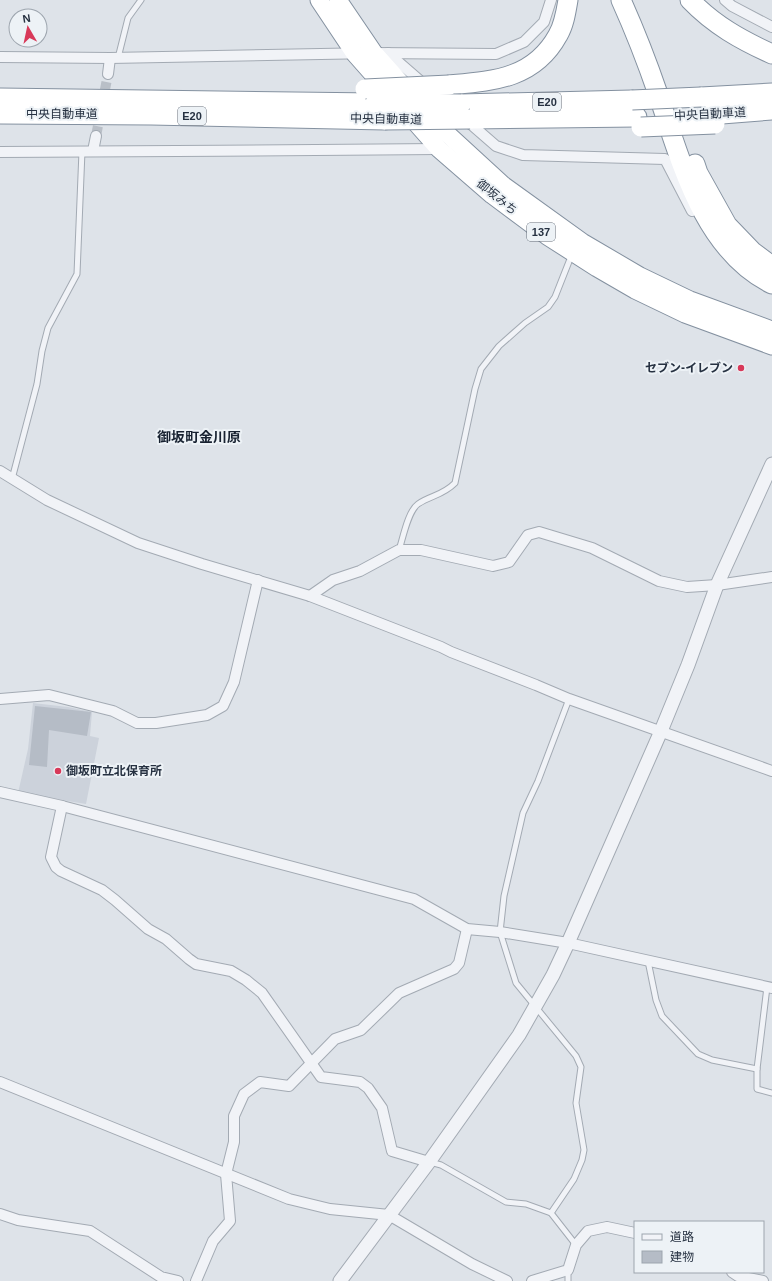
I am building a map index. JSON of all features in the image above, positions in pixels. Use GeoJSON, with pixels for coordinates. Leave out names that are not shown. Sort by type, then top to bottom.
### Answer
{"type":"FeatureCollection","features":[{"type":"Feature","properties":{"kind":"highway","name":"御坂みち"},"geometry":{"type":"LineString","coordinates":[[319,0],[355,54],[439,149],[492,195],[547,236],[597,268],[636,290],[684,314],[772,346]]}},
{"type":"Feature","properties":{"kind":"highway","name":"御坂みち"},"geometry":{"type":"LineString","coordinates":[[338,0],[442,129],[503,185],[582,242],[640,276],[690,300],[772,330]]}},
{"type":"Feature","properties":{"kind":"highway"},"geometry":{"type":"LineString","coordinates":[[370,96],[449,85],[486,82],[521,72],[535,63],[550,48],[558,34],[564,18],[568,0]]}},
{"type":"Feature","properties":{"kind":"highway"},"geometry":{"type":"LineString","coordinates":[[621,0],[653,81],[695,197],[719,239],[746,268],[772,284]]}},
{"type":"Feature","properties":{"kind":"highway"},"geometry":{"type":"LineString","coordinates":[[634,0],[669,86],[698,174],[727,225],[753,252],[772,266]]}},
{"type":"Feature","properties":{"kind":"highway"},"geometry":{"type":"LineString","coordinates":[[690,0],[720,27],[750,44],[772,54]]}},
{"type":"Feature","properties":{"kind":"highway","name":"中央自動車道"},"geometry":{"type":"LineString","coordinates":[[0,98],[240,102],[370,96],[466,112],[553,119],[637,115],[701,97],[772,93]]}},
{"type":"Feature","properties":{"kind":"highway","name":"中央自動車道"},"geometry":{"type":"LineString","coordinates":[[0,114],[159,115],[385,120],[466,112],[637,115],[712,119],[772,110]]}},
{"type":"Feature","properties":{"kind":"highway"},"geometry":{"type":"LineString","coordinates":[[712,119],[772,121]]}},
{"type":"Feature","properties":{"kind":"street"},"geometry":{"type":"LineString","coordinates":[[0,57],[114,58],[381,53],[496,54],[524,42],[544,22],[551,0]]}},
{"type":"Feature","properties":{"kind":"street"},"geometry":{"type":"LineString","coordinates":[[725,0],[732,6],[772,27]]}},
{"type":"Feature","properties":{"kind":"street"},"geometry":{"type":"LineString","coordinates":[[381,53],[496,146],[523,155],[665,159],[696,218],[724,255],[759,286],[772,291]]}},
{"type":"Feature","properties":{"kind":"street"},"geometry":{"type":"LineString","coordinates":[[108,74],[114,58]]}},
{"type":"Feature","properties":{"kind":"street"},"geometry":{"type":"LineString","coordinates":[[93,151],[96,136]]}},
{"type":"Feature","properties":{"kind":"street"},"geometry":{"type":"LineString","coordinates":[[0,152],[230,152],[439,149]]}},
{"type":"Feature","properties":{"kind":"street"},"geometry":{"type":"LineString","coordinates":[[340,1281],[494,1071],[519,1035],[535,1008],[568,943],[661,731],[688,665],[717,585],[772,464]]}},
{"type":"Feature","properties":{"kind":"street"},"geometry":{"type":"LineString","coordinates":[[0,471],[47,500],[138,543],[202,564],[310,596],[442,647],[451,652],[569,699],[772,771]]}},
{"type":"Feature","properties":{"kind":"street"},"geometry":{"type":"LineString","coordinates":[[310,596],[332,580],[360,572],[399,550],[421,550],[493,566],[509,562],[528,535],[539,532],[592,548],[659,581],[687,587],[717,585],[772,577]]}},
{"type":"Feature","properties":{"kind":"street"},"geometry":{"type":"LineString","coordinates":[[0,699],[49,695],[113,711],[137,723],[156,723],[206,715],[223,706],[234,682],[258,580]]}},
{"type":"Feature","properties":{"kind":"street"},"geometry":{"type":"LineString","coordinates":[[0,792],[62,806],[414,898],[467,929],[500,932],[568,943],[770,987]]}},
{"type":"Feature","properties":{"kind":"street"},"geometry":{"type":"LineString","coordinates":[[62,806],[51,857],[56,867],[60,871],[107,893],[148,928],[166,939],[189,960],[196,964],[231,971],[246,980],[262,994],[321,1077],[360,1082],[368,1088],[382,1108],[392,1151],[428,1162]]}},
{"type":"Feature","properties":{"kind":"street"},"geometry":{"type":"LineString","coordinates":[[196,1281],[213,1241],[230,1221],[226,1174],[234,1142],[234,1116],[244,1094],[260,1082],[289,1086],[335,1039],[361,1030],[399,993],[454,969],[459,963],[467,929]]}},
{"type":"Feature","properties":{"kind":"street"},"geometry":{"type":"LineString","coordinates":[[0,1082],[289,1199],[330,1209],[389,1215],[472,1264],[507,1281]]}},
{"type":"Feature","properties":{"kind":"street"},"geometry":{"type":"LineString","coordinates":[[0,1214],[18,1220],[90,1231],[161,1277],[178,1281]]}},
{"type":"Feature","properties":{"kind":"street"},"geometry":{"type":"LineString","coordinates":[[532,1281],[568,1270],[576,1245],[588,1231],[607,1227],[634,1233]]}},
{"type":"Feature","properties":{"kind":"street"},"geometry":{"type":"LineString","coordinates":[[734,1273],[738,1276],[763,1281]]}},
{"type":"Feature","properties":{"kind":"lane"},"geometry":{"type":"LineString","coordinates":[[114,58],[128,18],[141,0]]}},
{"type":"Feature","properties":{"kind":"lane"},"geometry":{"type":"LineString","coordinates":[[12,479],[37,384],[42,351],[48,328],[77,274],[82,152]]}},
{"type":"Feature","properties":{"kind":"lane"},"geometry":{"type":"LineString","coordinates":[[399,550],[412,511],[418,504],[448,491],[455,483],[475,389],[482,369],[499,346],[525,323],[548,307],[555,297],[572,252]]}},
{"type":"Feature","properties":{"kind":"lane"},"geometry":{"type":"LineString","coordinates":[[551,1214],[574,1179],[582,1160],[584,1150],[576,1103],[581,1067],[576,1056],[516,983],[500,932],[504,896],[523,813],[538,781],[569,699]]}},
{"type":"Feature","properties":{"kind":"lane"},"geometry":{"type":"LineString","coordinates":[[648,961],[656,1000],[662,1016],[698,1054],[712,1060],[757,1069]]}},
{"type":"Feature","properties":{"kind":"lane"},"geometry":{"type":"LineString","coordinates":[[770,987],[757,1069],[757,1089],[772,1093]]}},
{"type":"Feature","properties":{"kind":"lane"},"geometry":{"type":"LineString","coordinates":[[428,1162],[441,1165],[506,1202],[526,1204],[551,1214],[576,1245]]}},
{"type":"Feature","properties":{"kind":"lane"},"geometry":{"type":"LineString","coordinates":[[568,1270],[568,1281]]}},
{"type":"Feature","properties":{"kind":"shaded area","name":"御坂町立北保育所"},"geometry":{"type":"Polygon","coordinates":[[[33,703],[68,707],[92,712],[90,736],[99,738],[86,804],[18,793],[28,749],[33,703]]]}},
{"type":"Feature","properties":{"kind":"building"},"geometry":{"type":"Polygon","coordinates":[[[35,706],[91,712],[87,736],[49,730],[47,767],[29,765],[35,706]]]}},
{"type":"Feature","properties":{"kind":"tunnel"},"geometry":{"type":"LineString","coordinates":[[96,136],[108,74]]}},
{"type":"Feature","properties":{"kind":"place","name":"セブン-イレブン"},"geometry":{"type":"Point","coordinates":[741,368]}},
{"type":"Feature","properties":{"kind":"place","name":"御坂町立北保育所"},"geometry":{"type":"Point","coordinates":[58,771]}},
{"type":"Feature","properties":{"kind":"district","name":"御坂町金川原"},"geometry":{"type":"Point","coordinates":[199,437]}}]}
